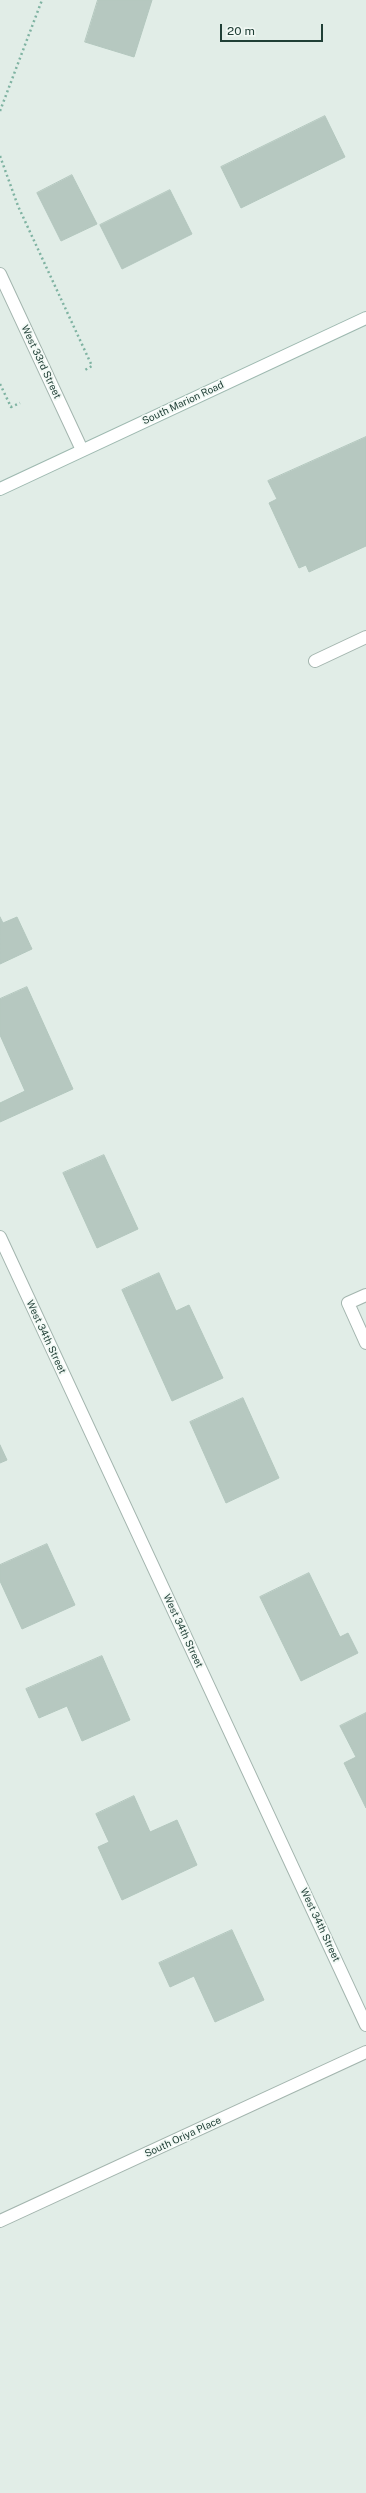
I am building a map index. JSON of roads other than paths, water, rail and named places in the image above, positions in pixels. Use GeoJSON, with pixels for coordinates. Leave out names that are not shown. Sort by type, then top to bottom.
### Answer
{"type":"FeatureCollection","features":[{"type":"Feature","properties":{"kind":"street","name":"West 33rd Street"},"geometry":{"type":"LineString","coordinates":[[0,274],[82,450]]}},
{"type":"Feature","properties":{"kind":"street","name":"South Marion Road"},"geometry":{"type":"LineString","coordinates":[[0,489],[366,318]]}},
{"type":"Feature","properties":{"kind":"street"},"geometry":{"type":"LineString","coordinates":[[315,661],[366,637]]}},
{"type":"Feature","properties":{"kind":"street","name":"West 34th Street"},"geometry":{"type":"LineString","coordinates":[[0,1237],[366,2025]]}},
{"type":"Feature","properties":{"kind":"street"},"geometry":{"type":"LineString","coordinates":[[366,1295],[348,1303],[366,1343]]}},
{"type":"Feature","properties":{"kind":"street","name":"South Oriya Place"},"geometry":{"type":"LineString","coordinates":[[0,2221],[366,2052]]}}]}
